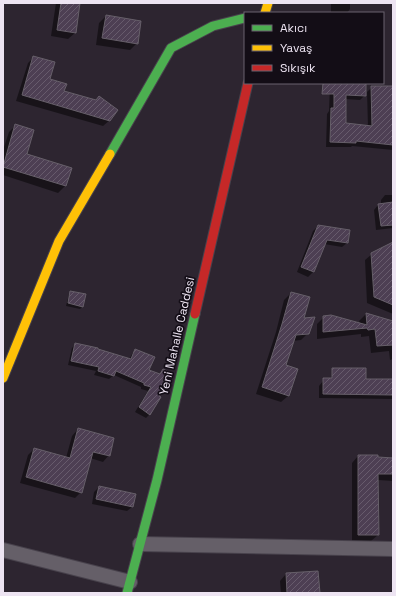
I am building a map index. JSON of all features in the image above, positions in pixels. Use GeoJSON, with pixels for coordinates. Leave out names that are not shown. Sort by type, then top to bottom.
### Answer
{"type":"FeatureCollection","features":[{"type":"Feature","properties":{"kind":"street"},"geometry":{"type":"LineString","coordinates":[[3,378],[59,241],[171,48],[214,26],[244,18]]}},
{"type":"Feature","properties":{"kind":"street","name":"Yeni Mahalle Caddesi"},"geometry":{"type":"LineString","coordinates":[[128,587],[156,480],[248,84]]}},
{"type":"Feature","properties":{"kind":"street"},"geometry":{"type":"LineString","coordinates":[[140,544],[393,549]]}},
{"type":"Feature","properties":{"kind":"street"},"geometry":{"type":"LineString","coordinates":[[3,550],[128,587]]}},
{"type":"Feature","properties":{"kind":"building"},"geometry":{"type":"Polygon","coordinates":[[[61,3],[80,3],[76,33],[57,30],[61,3]]]}},
{"type":"Feature","properties":{"kind":"building"},"geometry":{"type":"Polygon","coordinates":[[[106,15],[141,21],[138,44],[102,38],[106,15]]]}},
{"type":"Feature","properties":{"kind":"building"},"geometry":{"type":"Polygon","coordinates":[[[33,56],[55,62],[50,79],[67,84],[64,91],[96,100],[99,96],[118,110],[110,121],[22,95],[33,56]]]}},
{"type":"Feature","properties":{"kind":"building"},"geometry":{"type":"Polygon","coordinates":[[[323,84],[366,84],[366,96],[346,95],[346,123],[372,126],[371,86],[393,86],[393,145],[356,141],[356,143],[330,142],[331,108],[334,108],[334,94],[322,94],[323,84]]]}},
{"type":"Feature","properties":{"kind":"building"},"geometry":{"type":"Polygon","coordinates":[[[15,124],[34,130],[27,154],[72,168],[66,186],[3,167],[15,124]]]}},
{"type":"Feature","properties":{"kind":"building"},"geometry":{"type":"Polygon","coordinates":[[[393,202],[393,225],[381,226],[378,204],[393,202]]]}},
{"type":"Feature","properties":{"kind":"building"},"geometry":{"type":"Polygon","coordinates":[[[318,225],[350,230],[348,243],[327,240],[314,272],[301,267],[318,225]]]}},
{"type":"Feature","properties":{"kind":"building"},"geometry":{"type":"Polygon","coordinates":[[[393,242],[393,305],[374,297],[371,253],[393,242]]]}},
{"type":"Feature","properties":{"kind":"building"},"geometry":{"type":"Polygon","coordinates":[[[70,291],[86,294],[83,307],[68,303],[70,291]]]}},
{"type":"Feature","properties":{"kind":"building"},"geometry":{"type":"Polygon","coordinates":[[[291,292],[310,297],[304,318],[315,317],[309,334],[296,335],[286,365],[298,369],[289,396],[262,387],[291,292]]]}},
{"type":"Feature","properties":{"kind":"building"},"geometry":{"type":"Polygon","coordinates":[[[366,313],[393,321],[393,345],[377,346],[375,329],[368,330],[367,328],[323,332],[323,316],[331,315],[367,325],[366,313]]]}},
{"type":"Feature","properties":{"kind":"building"},"geometry":{"type":"Polygon","coordinates":[[[75,343],[98,348],[131,359],[135,349],[155,357],[149,370],[160,374],[163,369],[167,371],[159,396],[161,397],[150,415],[139,407],[151,387],[116,371],[114,376],[98,371],[99,367],[71,361],[75,343]]]}},
{"type":"Feature","properties":{"kind":"building"},"geometry":{"type":"Polygon","coordinates":[[[332,368],[366,368],[366,379],[393,379],[393,395],[323,394],[323,378],[332,378],[332,368]]]}},
{"type":"Feature","properties":{"kind":"building"},"geometry":{"type":"Polygon","coordinates":[[[78,428],[114,438],[110,456],[93,452],[82,493],[26,477],[34,448],[70,458],[78,428]]]}},
{"type":"Feature","properties":{"kind":"building"},"geometry":{"type":"Polygon","coordinates":[[[358,455],[378,455],[378,457],[393,458],[393,474],[378,474],[379,535],[358,535],[358,455]]]}},
{"type":"Feature","properties":{"kind":"building"},"geometry":{"type":"Polygon","coordinates":[[[99,486],[136,494],[133,507],[96,499],[99,486]]]}},
{"type":"Feature","properties":{"kind":"building"},"geometry":{"type":"Polygon","coordinates":[[[318,571],[320,593],[287,593],[286,573],[318,571]]]}},
{"type":"Feature","properties":{"kind":"traffic: fast"},"geometry":{"type":"LineString","coordinates":[[110,154],[171,48],[213,26],[244,18]]}},
{"type":"Feature","properties":{"kind":"traffic: fast"},"geometry":{"type":"LineString","coordinates":[[127,593],[157,480],[195,314]]}},
{"type":"Feature","properties":{"kind":"traffic: slow"},"geometry":{"type":"LineString","coordinates":[[265,12],[268,3]]}},
{"type":"Feature","properties":{"kind":"traffic: slow"},"geometry":{"type":"LineString","coordinates":[[3,378],[59,241],[110,154]]}},
{"type":"Feature","properties":{"kind":"traffic: jam"},"geometry":{"type":"LineString","coordinates":[[195,314],[248,84]]}}]}
